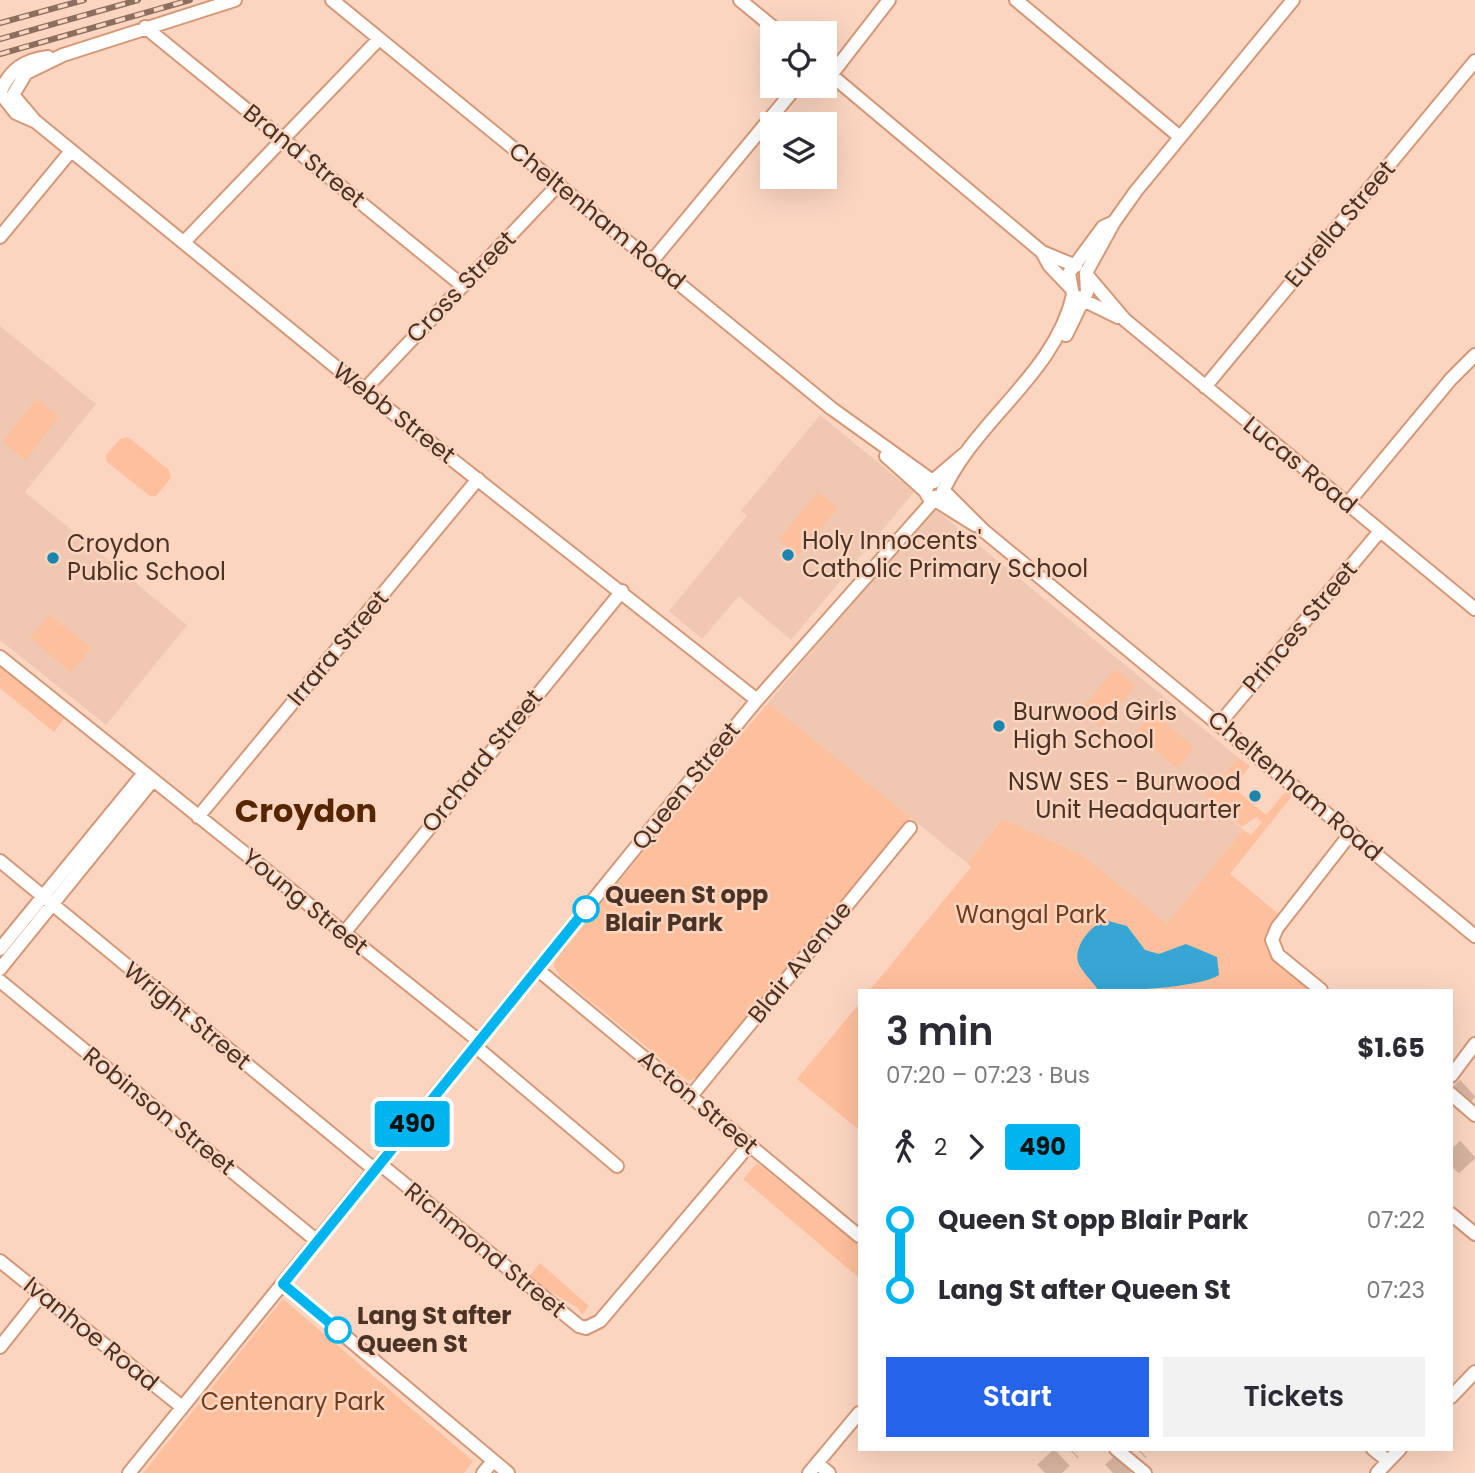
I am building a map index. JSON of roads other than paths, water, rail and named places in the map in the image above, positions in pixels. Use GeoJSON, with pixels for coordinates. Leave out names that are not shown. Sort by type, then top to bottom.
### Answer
{"type":"FeatureCollection","features":[{"type":"Feature","properties":{"kind":"street"},"geometry":{"type":"LineString","coordinates":[[145,27],[235,0]]}},
{"type":"Feature","properties":{"kind":"street","name":"Cheltenham Road"},"geometry":{"type":"LineString","coordinates":[[332,0],[1220,723],[1475,936]]}},
{"type":"Feature","properties":{"kind":"street"},"geometry":{"type":"LineString","coordinates":[[740,0],[765,21]]}},
{"type":"Feature","properties":{"kind":"street"},"geometry":{"type":"LineString","coordinates":[[837,61],[889,0]]}},
{"type":"Feature","properties":{"kind":"street"},"geometry":{"type":"LineString","coordinates":[[1016,0],[1180,137]]}},
{"type":"Feature","properties":{"kind":"street","name":"Queen Street"},"geometry":{"type":"LineString","coordinates":[[129,1473],[757,700],[906,528],[1044,355],[1066,321],[1078,295],[1069,273],[1081,270],[1114,222],[1180,137],[1293,0]]}},
{"type":"Feature","properties":{"kind":"street","name":"Webb Street"},"geometry":{"type":"LineString","coordinates":[[145,27],[63,55],[32,59],[23,69],[7,78],[0,93],[16,113],[35,121],[364,390],[757,700]]}},
{"type":"Feature","properties":{"kind":"street","name":"Brand Street"},"geometry":{"type":"LineString","coordinates":[[145,27],[463,286]]}},
{"type":"Feature","properties":{"kind":"street"},"geometry":{"type":"LineString","coordinates":[[184,242],[379,39]]}},
{"type":"Feature","properties":{"kind":"street","name":"Eurella Street"},"geometry":{"type":"LineString","coordinates":[[1205,387],[1475,61]]}},
{"type":"Feature","properties":{"kind":"street","name":"Lucas Road"},"geometry":{"type":"LineString","coordinates":[[837,80],[1042,252],[1081,270],[1125,320],[1475,609]]}},
{"type":"Feature","properties":{"kind":"street"},"geometry":{"type":"LineString","coordinates":[[652,261],[787,98]]}},
{"type":"Feature","properties":{"kind":"street"},"geometry":{"type":"LineString","coordinates":[[0,237],[71,151]]}},
{"type":"Feature","properties":{"kind":"street","name":"Cross Street"},"geometry":{"type":"LineString","coordinates":[[364,390],[559,184]]}},
{"type":"Feature","properties":{"kind":"street","name":"Lucas Road"},"geometry":{"type":"LineString","coordinates":[[1042,252],[1049,265],[1078,295],[1125,320]]}},
{"type":"Feature","properties":{"kind":"street"},"geometry":{"type":"LineString","coordinates":[[1347,504],[1451,379],[1475,355]]}},
{"type":"Feature","properties":{"kind":"street","name":"Irrara Street"},"geometry":{"type":"LineString","coordinates":[[198,817],[478,479]]}},
{"type":"Feature","properties":{"kind":"street","name":"Princes Street"},"geometry":{"type":"LineString","coordinates":[[1220,723],[1380,531]]}},
{"type":"Feature","properties":{"kind":"street","name":"Orchard Street"},"geometry":{"type":"LineString","coordinates":[[344,933],[622,591]]}},
{"type":"Feature","properties":{"kind":"street","name":"Young Street"},"geometry":{"type":"LineString","coordinates":[[0,657],[344,933],[617,1166]]}},
{"type":"Feature","properties":{"kind":"street"},"geometry":{"type":"LineString","coordinates":[[0,949],[47,900],[148,776]]}},
{"type":"Feature","properties":{"kind":"street","name":"Blair Avenue"},"geometry":{"type":"LineString","coordinates":[[691,1096],[910,828]]}},
{"type":"Feature","properties":{"kind":"street"},"geometry":{"type":"LineString","coordinates":[[1320,989],[1278,955],[1272,940],[1277,928],[1351,833]]}},
{"type":"Feature","properties":{"kind":"street","name":"Wright Street"},"geometry":{"type":"LineString","coordinates":[[0,861],[377,1167]]}},
{"type":"Feature","properties":{"kind":"street"},"geometry":{"type":"LineString","coordinates":[[0,969],[47,900]]}},
{"type":"Feature","properties":{"kind":"street","name":"Acton Street"},"geometry":{"type":"LineString","coordinates":[[537,969],[858,1235]]}},
{"type":"Feature","properties":{"kind":"street","name":"Robinson Street"},"geometry":{"type":"LineString","coordinates":[[0,981],[317,1241]]}},
{"type":"Feature","properties":{"kind":"street"},"geometry":{"type":"LineString","coordinates":[[1453,1073],[1475,1044]]}},
{"type":"Feature","properties":{"kind":"street"},"geometry":{"type":"LineString","coordinates":[[1453,1096],[1475,1115]]}},
{"type":"Feature","properties":{"kind":"street","name":"Richmond Street"},"geometry":{"type":"LineString","coordinates":[[377,1167],[579,1326],[592,1326],[749,1145]]}},
{"type":"Feature","properties":{"kind":"street"},"geometry":{"type":"LineString","coordinates":[[1453,1216],[1475,1234]]}},
{"type":"Feature","properties":{"kind":"street","name":"Ivanhoe Road"},"geometry":{"type":"LineString","coordinates":[[0,1261],[182,1408]]}},
{"type":"Feature","properties":{"kind":"street"},"geometry":{"type":"LineString","coordinates":[[283,1284],[508,1473]]}},
{"type":"Feature","properties":{"kind":"street"},"geometry":{"type":"LineString","coordinates":[[0,1347],[42,1294]]}},
{"type":"Feature","properties":{"kind":"street"},"geometry":{"type":"LineString","coordinates":[[1453,1395],[1475,1372]]}},
{"type":"Feature","properties":{"kind":"street"},"geometry":{"type":"LineString","coordinates":[[829,1473],[813,1468],[858,1414]]}},
{"type":"Feature","properties":{"kind":"street"},"geometry":{"type":"LineString","coordinates":[[1118,1451],[1145,1473]]}},
{"type":"Feature","properties":{"kind":"street"},"geometry":{"type":"LineString","coordinates":[[1376,1451],[1388,1461]]}},
{"type":"Feature","properties":{"kind":"street"},"geometry":{"type":"LineString","coordinates":[[1377,1473],[1398,1451]]}},
{"type":"Feature","properties":{"kind":"street"},"geometry":{"type":"LineString","coordinates":[[483,1473],[493,1461]]}},
{"type":"Feature","properties":{"kind":"water"},"geometry":{"type":"Polygon","coordinates":[[[1105,920],[1127,926],[1145,950],[1159,954],[1186,944],[1217,957],[1219,975],[1179,986],[1097,989],[1078,962],[1077,956],[1081,943],[1094,927],[1105,920]]]}},
{"type":"Feature","properties":{"kind":"tunnel"},"geometry":{"type":"LineString","coordinates":[[1453,1102],[1475,1082]]}},
{"type":"Feature","properties":{"kind":"tunnel"},"geometry":{"type":"LineString","coordinates":[[1453,1163],[1475,1143]]}},
{"type":"Feature","properties":{"kind":"tunnel"},"geometry":{"type":"LineString","coordinates":[[1045,1473],[1069,1451]]}},
{"type":"Feature","properties":{"kind":"tunnel"},"geometry":{"type":"LineString","coordinates":[[1113,1473],[1137,1451]]}},
{"type":"Feature","properties":{"kind":"railway"},"geometry":{"type":"LineString","coordinates":[[0,23],[84,0]]}},
{"type":"Feature","properties":{"kind":"railway"},"geometry":{"type":"LineString","coordinates":[[0,39],[138,0]]}},
{"type":"Feature","properties":{"kind":"railway"},"geometry":{"type":"LineString","coordinates":[[0,54],[190,0]]}},
{"type":"Feature","properties":{"kind":"place","name":"Holy Innocents' Catholic Primary School"},"geometry":{"type":"Point","coordinates":[788,555]}},
{"type":"Feature","properties":{"kind":"place","name":"Croydon Public School"},"geometry":{"type":"Point","coordinates":[53,558]}},
{"type":"Feature","properties":{"kind":"place","name":"Burwood Girls High School"},"geometry":{"type":"Point","coordinates":[999,726]}},
{"type":"Feature","properties":{"kind":"place","name":"NSW SES - Burwood Unit Headquarter"},"geometry":{"type":"Point","coordinates":[1255,796]}},
{"type":"Feature","properties":{"kind":"place","name":"Queen St opp Blair Park"},"geometry":{"type":"Point","coordinates":[586,909]}},
{"type":"Feature","properties":{"kind":"place","name":"Lang St after Queen St"},"geometry":{"type":"Point","coordinates":[338,1330]}},
{"type":"Feature","properties":{"kind":"district","name":"Croydon"},"geometry":{"type":"Point","coordinates":[306,811]}},
{"type":"Feature","properties":{"kind":"park label","name":"Wangal Park"},"geometry":{"type":"Point","coordinates":[1031,915]}},
{"type":"Feature","properties":{"kind":"park label","name":"Centenary Park"},"geometry":{"type":"Point","coordinates":[293,1402]}}]}
